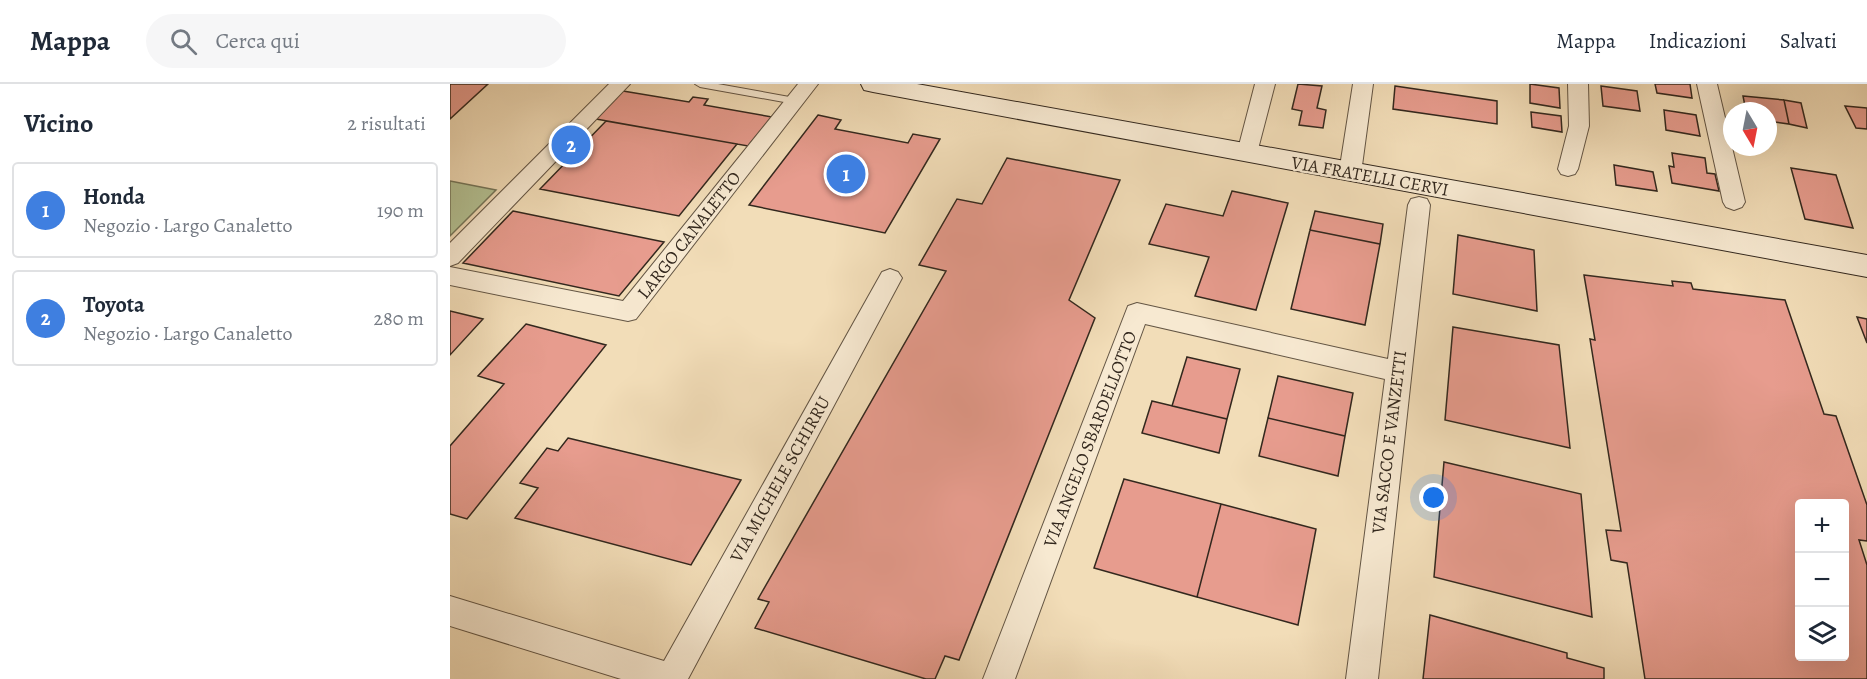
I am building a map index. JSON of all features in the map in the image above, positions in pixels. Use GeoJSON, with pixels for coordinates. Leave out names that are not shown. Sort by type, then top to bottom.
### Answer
{"type":"FeatureCollection","features":[{"type":"Feature","properties":{"kind":"main road","name":"VIA FRATELLI CERVI"},"geometry":{"type":"LineString","coordinates":[[873,84],[1867,266]]}},
{"type":"Feature","properties":{"kind":"street"},"geometry":{"type":"LineString","coordinates":[[450,257],[620,84]]}},
{"type":"Feature","properties":{"kind":"street"},"geometry":{"type":"LineString","coordinates":[[1247,153],[1265,84]]}},
{"type":"Feature","properties":{"kind":"street"},"geometry":{"type":"LineString","coordinates":[[1350,173],[1363,84]]}},
{"type":"Feature","properties":{"kind":"street"},"geometry":{"type":"LineString","coordinates":[[1568,169],[1579,126],[1578,84]]}},
{"type":"Feature","properties":{"kind":"street"},"geometry":{"type":"LineString","coordinates":[[1707,84],[1734,202]]}},
{"type":"Feature","properties":{"kind":"street","name":"LARGO CANALETTO"},"geometry":{"type":"LineString","coordinates":[[450,276],[628,312],[801,92]]}},
{"type":"Feature","properties":{"kind":"street","name":"VIA SACCO E VANZETTI"},"geometry":{"type":"LineString","coordinates":[[1362,679],[1397,371],[1419,205]]}},
{"type":"Feature","properties":{"kind":"street","name":"VIA MICHELE SCHIRRU"},"geometry":{"type":"LineString","coordinates":[[672,679],[890,279]]}},
{"type":"Feature","properties":{"kind":"street","name":"VIA ANGELO SBARDELLOTTO"},"geometry":{"type":"LineString","coordinates":[[999,679],[1137,313],[1397,371]]}},
{"type":"Feature","properties":{"kind":"street"},"geometry":{"type":"LineString","coordinates":[[450,611],[672,679]]}},
{"type":"Feature","properties":{"kind":"lane","name":"LARGO CANALETTO"},"geometry":{"type":"LineString","coordinates":[[700,84],[801,92]]}},
{"type":"Feature","properties":{"kind":"green space"},"geometry":{"type":"Polygon","coordinates":[[[450,181],[496,190],[450,236],[450,181]]]}},
{"type":"Feature","properties":{"kind":"building"},"geometry":{"type":"Polygon","coordinates":[[[450,84],[488,84],[450,119],[450,84]]]}},
{"type":"Feature","properties":{"kind":"building"},"geometry":{"type":"Polygon","coordinates":[[[1298,84],[1322,86],[1317,108],[1326,110],[1323,128],[1299,125],[1302,111],[1292,109],[1298,84]]]}},
{"type":"Feature","properties":{"kind":"building"},"geometry":{"type":"Polygon","coordinates":[[[1530,84],[1559,88],[1560,108],[1530,103],[1530,84]]]}},
{"type":"Feature","properties":{"kind":"building"},"geometry":{"type":"Polygon","coordinates":[[[1655,84],[1690,84],[1692,98],[1657,93],[1655,84]]]}},
{"type":"Feature","properties":{"kind":"building"},"geometry":{"type":"Polygon","coordinates":[[[1395,86],[1497,101],[1497,124],[1393,109],[1395,86]]]}},
{"type":"Feature","properties":{"kind":"building"},"geometry":{"type":"Polygon","coordinates":[[[1601,86],[1637,91],[1640,111],[1603,106],[1601,86]]]}},
{"type":"Feature","properties":{"kind":"building"},"geometry":{"type":"Polygon","coordinates":[[[623,91],[689,102],[693,97],[708,99],[704,105],[772,117],[748,146],[596,119],[623,91]]]}},
{"type":"Feature","properties":{"kind":"building"},"geometry":{"type":"Polygon","coordinates":[[[1743,96],[1784,100],[1789,124],[1777,122],[1777,102],[1744,102],[1743,96]]]}},
{"type":"Feature","properties":{"kind":"building"},"geometry":{"type":"Polygon","coordinates":[[[1784,100],[1801,103],[1807,128],[1789,124],[1784,100]]]}},
{"type":"Feature","properties":{"kind":"building"},"geometry":{"type":"Polygon","coordinates":[[[1845,106],[1867,108],[1867,129],[1856,128],[1845,106]]]}},
{"type":"Feature","properties":{"kind":"building"},"geometry":{"type":"Polygon","coordinates":[[[1664,110],[1696,115],[1700,136],[1666,130],[1664,110]]]}},
{"type":"Feature","properties":{"kind":"building"},"geometry":{"type":"Polygon","coordinates":[[[1531,112],[1561,116],[1562,132],[1532,127],[1531,112]]]}},
{"type":"Feature","properties":{"kind":"building"},"geometry":{"type":"Polygon","coordinates":[[[818,115],[841,120],[835,129],[908,143],[913,134],[940,139],[885,233],[749,205],[818,115]]]}},
{"type":"Feature","properties":{"kind":"building"},"geometry":{"type":"Polygon","coordinates":[[[606,121],[737,144],[679,216],[540,189],[606,121]]]}},
{"type":"Feature","properties":{"kind":"building"},"geometry":{"type":"Polygon","coordinates":[[[1672,153],[1705,158],[1707,173],[1715,174],[1719,191],[1672,183],[1669,166],[1674,167],[1672,153]]]}},
{"type":"Feature","properties":{"kind":"building"},"geometry":{"type":"Polygon","coordinates":[[[1007,158],[1120,180],[1069,300],[1095,318],[959,660],[945,656],[935,679],[926,679],[755,628],[769,602],[758,599],[946,271],[919,265],[957,199],[982,204],[1007,158]]]}},
{"type":"Feature","properties":{"kind":"building"},"geometry":{"type":"Polygon","coordinates":[[[1614,165],[1653,172],[1657,191],[1616,185],[1614,165]]]}},
{"type":"Feature","properties":{"kind":"building"},"geometry":{"type":"Polygon","coordinates":[[[1791,168],[1836,175],[1853,228],[1805,219],[1791,168]]]}},
{"type":"Feature","properties":{"kind":"building"},"geometry":{"type":"Polygon","coordinates":[[[1232,191],[1288,203],[1256,310],[1195,296],[1209,257],[1149,244],[1166,204],[1223,216],[1232,191]]]}},
{"type":"Feature","properties":{"kind":"building"},"geometry":{"type":"Polygon","coordinates":[[[513,211],[664,242],[619,296],[463,263],[513,211]]]}},
{"type":"Feature","properties":{"kind":"building"},"geometry":{"type":"Polygon","coordinates":[[[1315,211],[1383,224],[1380,244],[1310,230],[1315,211]]]}},
{"type":"Feature","properties":{"kind":"building"},"geometry":{"type":"Polygon","coordinates":[[[1310,230],[1380,244],[1365,325],[1291,309],[1310,230]]]}},
{"type":"Feature","properties":{"kind":"building"},"geometry":{"type":"Polygon","coordinates":[[[1458,235],[1534,250],[1537,311],[1453,294],[1458,235]]]}},
{"type":"Feature","properties":{"kind":"building"},"geometry":{"type":"Polygon","coordinates":[[[1584,275],[1673,286],[1672,281],[1691,283],[1693,289],[1785,300],[1824,414],[1836,416],[1867,505],[1867,541],[1859,540],[1867,565],[1867,679],[1645,679],[1627,563],[1611,560],[1606,530],[1621,531],[1590,339],[1595,340],[1584,275]]]}},
{"type":"Feature","properties":{"kind":"building"},"geometry":{"type":"Polygon","coordinates":[[[450,311],[483,319],[450,355],[450,311]]]}},
{"type":"Feature","properties":{"kind":"building"},"geometry":{"type":"Polygon","coordinates":[[[1857,317],[1867,319],[1867,343],[1857,317]]]}},
{"type":"Feature","properties":{"kind":"building"},"geometry":{"type":"Polygon","coordinates":[[[526,324],[606,345],[467,519],[450,514],[450,446],[504,384],[478,376],[526,324]]]}},
{"type":"Feature","properties":{"kind":"building"},"geometry":{"type":"Polygon","coordinates":[[[1453,327],[1559,345],[1570,448],[1445,420],[1453,327]]]}},
{"type":"Feature","properties":{"kind":"building"},"geometry":{"type":"Polygon","coordinates":[[[1187,357],[1240,369],[1227,419],[1172,406],[1187,357]]]}},
{"type":"Feature","properties":{"kind":"building"},"geometry":{"type":"Polygon","coordinates":[[[1278,376],[1353,393],[1345,436],[1268,418],[1278,376]]]}},
{"type":"Feature","properties":{"kind":"building"},"geometry":{"type":"Polygon","coordinates":[[[1152,401],[1227,419],[1219,453],[1142,433],[1152,401]]]}},
{"type":"Feature","properties":{"kind":"building"},"geometry":{"type":"Polygon","coordinates":[[[1268,418],[1345,436],[1338,476],[1259,456],[1268,418]]]}},
{"type":"Feature","properties":{"kind":"building"},"geometry":{"type":"Polygon","coordinates":[[[568,438],[741,480],[691,565],[515,518],[538,488],[520,483],[547,448],[558,451],[568,438]]]}},
{"type":"Feature","properties":{"kind":"building"},"geometry":{"type":"Polygon","coordinates":[[[1444,462],[1581,494],[1592,617],[1434,577],[1444,462]]]}},
{"type":"Feature","properties":{"kind":"building"},"geometry":{"type":"Polygon","coordinates":[[[1124,479],[1221,504],[1197,597],[1094,568],[1124,479]]]}},
{"type":"Feature","properties":{"kind":"building"},"geometry":{"type":"Polygon","coordinates":[[[1221,504],[1316,529],[1298,625],[1197,597],[1221,504]]]}},
{"type":"Feature","properties":{"kind":"building"},"geometry":{"type":"Polygon","coordinates":[[[1430,615],[1567,653],[1567,658],[1604,668],[1604,679],[1423,679],[1430,615]]]}},
{"type":"Feature","properties":{"kind":"place","name":"Toyota"},"geometry":{"type":"Point","coordinates":[571,145]}},
{"type":"Feature","properties":{"kind":"place","name":"Honda"},"geometry":{"type":"Point","coordinates":[846,174]}}]}
